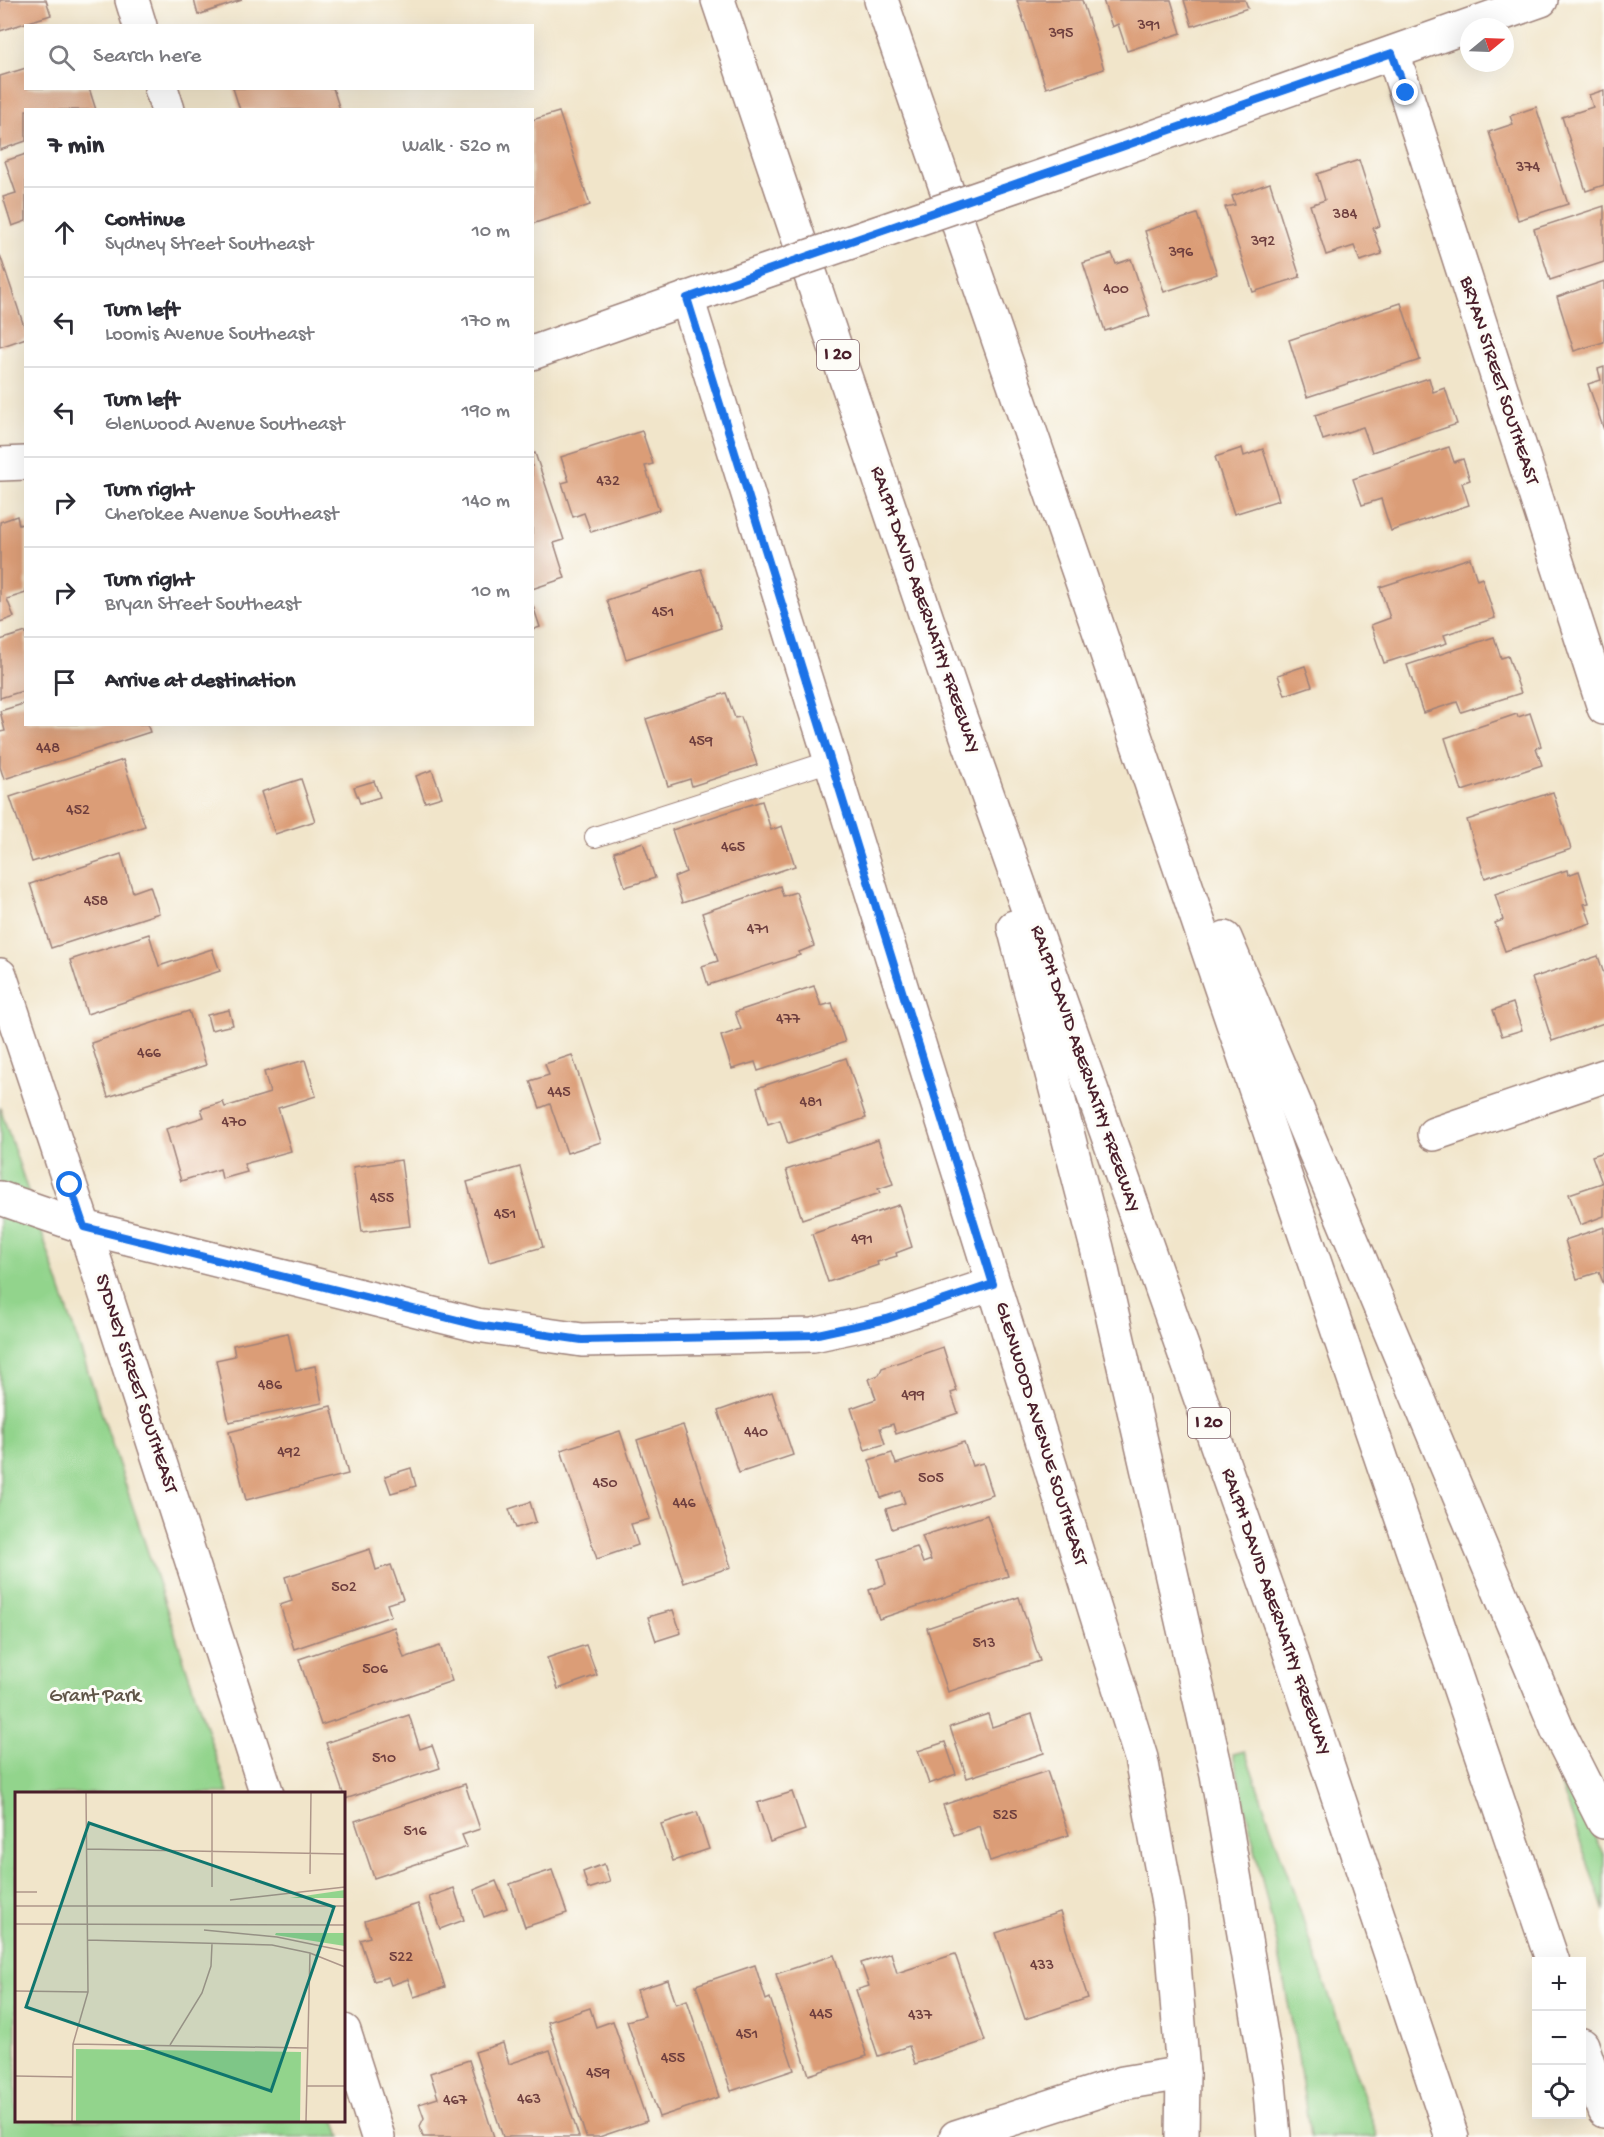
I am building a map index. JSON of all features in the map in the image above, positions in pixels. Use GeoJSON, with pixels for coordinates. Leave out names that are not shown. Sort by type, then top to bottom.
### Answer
{"type":"FeatureCollection","features":[{"type":"Feature","properties":{"kind":"main road"},"geometry":{"type":"LineString","coordinates":[[132,0],[139,24]]}},
{"type":"Feature","properties":{"kind":"main road","name":"RALPH DAVID ABERNATHY FREEWAY"},"geometry":{"type":"LineString","coordinates":[[718,0],[958,711],[1285,1638],[1452,2137]]}},
{"type":"Feature","properties":{"kind":"main road"},"geometry":{"type":"LineString","coordinates":[[881,0],[1104,645],[1551,1957]]}},
{"type":"Feature","properties":{"kind":"main road"},"geometry":{"type":"LineString","coordinates":[[534,352],[1072,166],[1541,0]]}},
{"type":"Feature","properties":{"kind":"main road","name":"BRYAN STREET SOUTHEAST"},"geometry":{"type":"LineString","coordinates":[[1392,53],[1604,708]]}},
{"type":"Feature","properties":{"kind":"main road"},"geometry":{"type":"LineString","coordinates":[[162,90],[167,108]]}},
{"type":"Feature","properties":{"kind":"main road","name":"GLENWOOD AVENUE SOUTHEAST"},"geometry":{"type":"LineString","coordinates":[[699,294],[831,761],[1141,1758],[1170,1914],[1183,2073],[1182,2137]]}},
{"type":"Feature","properties":{"kind":"main road"},"geometry":{"type":"LineString","coordinates":[[0,464],[24,463]]}},
{"type":"Feature","properties":{"kind":"main road"},"geometry":{"type":"LineString","coordinates":[[1104,645],[1331,1195],[1558,1731],[1604,1822]]}},
{"type":"Feature","properties":{"kind":"main road"},"geometry":{"type":"LineString","coordinates":[[958,711],[1097,1248],[1217,1774],[1269,2082],[1274,2137]]}},
{"type":"Feature","properties":{"kind":"main road","name":"SYDNEY STREET SOUTHEAST"},"geometry":{"type":"LineString","coordinates":[[0,975],[266,1792]]}},
{"type":"Feature","properties":{"kind":"main road"},"geometry":{"type":"LineString","coordinates":[[1434,1134],[1604,1076]]}},
{"type":"Feature","properties":{"kind":"main road"},"geometry":{"type":"LineString","coordinates":[[0,1198],[84,1227],[477,1325],[582,1340],[813,1335],[887,1319],[993,1284]]}},
{"type":"Feature","properties":{"kind":"main road"},"geometry":{"type":"LineString","coordinates":[[345,2034],[378,2137]]}},
{"type":"Feature","properties":{"kind":"main road"},"geometry":{"type":"LineString","coordinates":[[1586,2059],[1604,2111]]}},
{"type":"Feature","properties":{"kind":"main road"},"geometry":{"type":"LineString","coordinates":[[956,2137],[1123,2083],[1183,2073]]}},
{"type":"Feature","properties":{"kind":"lane"},"geometry":{"type":"LineString","coordinates":[[595,837],[831,761]]}},
{"type":"Feature","properties":{"kind":"green space","name":"Grant Park"},"geometry":{"type":"Polygon","coordinates":[[[0,1107],[228,1792],[15,1792],[15,2122],[336,2122],[341,2137],[0,2137],[0,1107]]]}},
{"type":"Feature","properties":{"kind":"green space"},"geometry":{"type":"Polygon","coordinates":[[[1245,1751],[1378,2137],[1310,2137],[1298,2056],[1277,1944],[1233,1754],[1245,1751]]]}},
{"type":"Feature","properties":{"kind":"green space"},"geometry":{"type":"Polygon","coordinates":[[[1562,1768],[1604,1856],[1604,1911],[1556,1770],[1562,1768]]]}},
{"type":"Feature","properties":{"kind":"building"},"geometry":{"type":"Polygon","coordinates":[[[0,0],[46,0],[51,15],[0,31],[0,0]]]}},
{"type":"Feature","properties":{"kind":"building"},"geometry":{"type":"Polygon","coordinates":[[[194,0],[242,0],[198,15],[194,0]]]}},
{"type":"Feature","properties":{"kind":"building"},"geometry":{"type":"Polygon","coordinates":[[[1017,0],[1082,0],[1104,69],[1046,88],[1017,0]]]}},
{"type":"Feature","properties":{"kind":"building"},"geometry":{"type":"Polygon","coordinates":[[[1103,0],[1171,0],[1181,33],[1127,51],[1118,24],[1112,27],[1103,0]]]}},
{"type":"Feature","properties":{"kind":"building"},"geometry":{"type":"Polygon","coordinates":[[[1184,0],[1245,0],[1248,8],[1192,26],[1184,0]]]}},
{"type":"Feature","properties":{"kind":"building"},"geometry":{"type":"Polygon","coordinates":[[[24,69],[24,90],[90,90],[95,108],[24,108],[24,142],[0,150],[0,76],[24,69]]]}},
{"type":"Feature","properties":{"kind":"building"},"geometry":{"type":"Polygon","coordinates":[[[234,90],[334,90],[339,108],[239,108],[234,90]]]}},
{"type":"Feature","properties":{"kind":"building"},"geometry":{"type":"Polygon","coordinates":[[[1604,90],[1604,185],[1586,191],[1562,117],[1593,107],[1589,95],[1604,90]]]}},
{"type":"Feature","properties":{"kind":"building"},"geometry":{"type":"Polygon","coordinates":[[[1536,107],[1568,204],[1518,220],[1489,132],[1513,124],[1510,116],[1536,107]]]}},
{"type":"Feature","properties":{"kind":"building"},"geometry":{"type":"Polygon","coordinates":[[[559,112],[590,205],[534,223],[534,119],[559,112]]]}},
{"type":"Feature","properties":{"kind":"building"},"geometry":{"type":"Polygon","coordinates":[[[24,155],[24,222],[12,226],[3,197],[16,193],[5,161],[24,155]]]}},
{"type":"Feature","properties":{"kind":"building"},"geometry":{"type":"Polygon","coordinates":[[[1359,160],[1380,226],[1373,228],[1382,254],[1360,261],[1354,246],[1326,255],[1310,205],[1325,200],[1317,174],[1359,160]]]}},
{"type":"Feature","properties":{"kind":"building"},"geometry":{"type":"Polygon","coordinates":[[[1270,183],[1300,277],[1253,292],[1225,207],[1235,205],[1232,196],[1270,183]]]}},
{"type":"Feature","properties":{"kind":"building"},"geometry":{"type":"Polygon","coordinates":[[[1604,206],[1604,262],[1550,280],[1534,229],[1604,206]]]}},
{"type":"Feature","properties":{"kind":"building"},"geometry":{"type":"Polygon","coordinates":[[[1197,214],[1217,274],[1164,292],[1145,231],[1197,214]]]}},
{"type":"Feature","properties":{"kind":"building"},"geometry":{"type":"Polygon","coordinates":[[[1112,254],[1116,264],[1131,259],[1150,316],[1105,331],[1083,263],[1112,254]]]}},
{"type":"Feature","properties":{"kind":"building"},"geometry":{"type":"Polygon","coordinates":[[[0,255],[24,326],[24,339],[0,347],[0,255]]]}},
{"type":"Feature","properties":{"kind":"building"},"geometry":{"type":"Polygon","coordinates":[[[1604,281],[1604,342],[1574,351],[1557,297],[1604,281]]]}},
{"type":"Feature","properties":{"kind":"building"},"geometry":{"type":"Polygon","coordinates":[[[1401,303],[1420,360],[1307,397],[1289,340],[1401,303]]]}},
{"type":"Feature","properties":{"kind":"building"},"geometry":{"type":"Polygon","coordinates":[[[1604,367],[1604,430],[1588,384],[1601,380],[1598,369],[1604,367]]]}},
{"type":"Feature","properties":{"kind":"building"},"geometry":{"type":"Polygon","coordinates":[[[1429,378],[1433,392],[1445,388],[1457,424],[1372,452],[1363,427],[1323,440],[1315,415],[1429,378]]]}},
{"type":"Feature","properties":{"kind":"building"},"geometry":{"type":"Polygon","coordinates":[[[642,431],[653,464],[645,466],[659,510],[591,532],[584,513],[573,517],[562,483],[569,481],[561,457],[642,431]]]}},
{"type":"Feature","properties":{"kind":"building"},"geometry":{"type":"Polygon","coordinates":[[[1449,447],[1454,462],[1463,459],[1470,480],[1462,483],[1469,505],[1391,531],[1381,499],[1362,505],[1353,479],[1449,447]]]}},
{"type":"Feature","properties":{"kind":"building"},"geometry":{"type":"Polygon","coordinates":[[[1242,448],[1244,456],[1263,449],[1279,500],[1234,514],[1215,457],[1242,448]]]}},
{"type":"Feature","properties":{"kind":"building"},"geometry":{"type":"Polygon","coordinates":[[[534,453],[564,540],[554,543],[565,578],[534,588],[534,453]]]}},
{"type":"Feature","properties":{"kind":"building"},"geometry":{"type":"Polygon","coordinates":[[[17,516],[19,525],[24,524],[24,594],[7,599],[14,617],[0,622],[0,522],[17,516]]]}},
{"type":"Feature","properties":{"kind":"building"},"geometry":{"type":"Polygon","coordinates":[[[1470,558],[1477,580],[1482,578],[1495,618],[1444,635],[1447,643],[1384,663],[1371,625],[1390,618],[1380,587],[1470,558]]]}},
{"type":"Feature","properties":{"kind":"building"},"geometry":{"type":"Polygon","coordinates":[[[701,569],[721,628],[626,659],[607,600],[701,569]]]}},
{"type":"Feature","properties":{"kind":"building"},"geometry":{"type":"Polygon","coordinates":[[[534,609],[540,627],[534,629],[534,609]]]}},
{"type":"Feature","properties":{"kind":"building"},"geometry":{"type":"Polygon","coordinates":[[[24,633],[24,691],[0,698],[0,640],[24,633]]]}},
{"type":"Feature","properties":{"kind":"building"},"geometry":{"type":"Polygon","coordinates":[[[1494,637],[1501,658],[1508,656],[1521,693],[1461,712],[1457,702],[1423,713],[1407,665],[1494,637]]]}},
{"type":"Feature","properties":{"kind":"building"},"geometry":{"type":"Polygon","coordinates":[[[1305,666],[1312,686],[1285,695],[1278,675],[1305,666]]]}},
{"type":"Feature","properties":{"kind":"building"},"geometry":{"type":"Polygon","coordinates":[[[726,693],[735,718],[741,717],[757,765],[692,786],[690,779],[668,786],[646,719],[726,693]]]}},
{"type":"Feature","properties":{"kind":"building"},"geometry":{"type":"Polygon","coordinates":[[[24,704],[24,726],[148,726],[150,732],[4,779],[0,767],[0,732],[5,731],[0,711],[24,704]]]}},
{"type":"Feature","properties":{"kind":"building"},"geometry":{"type":"Polygon","coordinates":[[[1530,713],[1541,746],[1536,748],[1542,765],[1462,791],[1445,738],[1517,714],[1518,717],[1530,713]]]}},
{"type":"Feature","properties":{"kind":"building"},"geometry":{"type":"Polygon","coordinates":[[[123,760],[145,826],[32,862],[10,797],[123,760]]]}},
{"type":"Feature","properties":{"kind":"building"},"geometry":{"type":"Polygon","coordinates":[[[432,770],[442,797],[425,802],[416,776],[432,770]]]}},
{"type":"Feature","properties":{"kind":"building"},"geometry":{"type":"Polygon","coordinates":[[[301,779],[315,821],[275,834],[261,792],[301,779]]]}},
{"type":"Feature","properties":{"kind":"building"},"geometry":{"type":"Polygon","coordinates":[[[374,781],[380,797],[360,803],[354,787],[374,781]]]}},
{"type":"Feature","properties":{"kind":"building"},"geometry":{"type":"Polygon","coordinates":[[[1553,792],[1571,849],[1485,878],[1467,820],[1553,792]]]}},
{"type":"Feature","properties":{"kind":"building"},"geometry":{"type":"Polygon","coordinates":[[[762,801],[771,830],[782,826],[795,866],[682,903],[674,877],[686,872],[672,830],[762,801]]]}},
{"type":"Feature","properties":{"kind":"building"},"geometry":{"type":"Polygon","coordinates":[[[643,842],[655,878],[625,887],[614,852],[643,842]]]}},
{"type":"Feature","properties":{"kind":"building"},"geometry":{"type":"Polygon","coordinates":[[[121,854],[133,892],[150,886],[159,913],[51,948],[30,884],[121,854]]]}},
{"type":"Feature","properties":{"kind":"building"},"geometry":{"type":"Polygon","coordinates":[[[1567,870],[1568,875],[1579,871],[1589,903],[1584,904],[1591,923],[1505,951],[1495,923],[1503,920],[1495,894],[1567,870]]]}},
{"type":"Feature","properties":{"kind":"building"},"geometry":{"type":"Polygon","coordinates":[[[780,886],[783,896],[796,892],[814,946],[799,952],[800,955],[708,985],[702,966],[718,961],[702,913],[780,886]]]}},
{"type":"Feature","properties":{"kind":"building"},"geometry":{"type":"Polygon","coordinates":[[[149,934],[159,966],[212,949],[220,971],[87,1014],[70,960],[149,934]]]}},
{"type":"Feature","properties":{"kind":"building"},"geometry":{"type":"Polygon","coordinates":[[[1598,956],[1604,974],[1604,1023],[1552,1041],[1532,978],[1598,956]]]}},
{"type":"Feature","properties":{"kind":"building"},"geometry":{"type":"Polygon","coordinates":[[[814,986],[821,1006],[832,1003],[845,1042],[758,1071],[755,1062],[732,1069],[721,1036],[741,1029],[735,1012],[814,986]]]}},
{"type":"Feature","properties":{"kind":"building"},"geometry":{"type":"Polygon","coordinates":[[[1513,1003],[1522,1030],[1502,1036],[1493,1010],[1513,1003]]]}},
{"type":"Feature","properties":{"kind":"building"},"geometry":{"type":"Polygon","coordinates":[[[229,1010],[233,1025],[211,1030],[207,1015],[229,1010]]]}},
{"type":"Feature","properties":{"kind":"building"},"geometry":{"type":"Polygon","coordinates":[[[189,1011],[206,1065],[108,1097],[91,1043],[189,1011]]]}},
{"type":"Feature","properties":{"kind":"building"},"geometry":{"type":"Polygon","coordinates":[[[572,1055],[601,1142],[567,1153],[550,1104],[540,1108],[530,1081],[549,1075],[545,1064],[572,1055]]]}},
{"type":"Feature","properties":{"kind":"building"},"geometry":{"type":"Polygon","coordinates":[[[846,1058],[866,1118],[788,1144],[780,1120],[768,1124],[757,1088],[846,1058]]]}},
{"type":"Feature","properties":{"kind":"building"},"geometry":{"type":"Polygon","coordinates":[[[305,1060],[316,1096],[278,1108],[291,1151],[244,1164],[247,1172],[222,1179],[220,1169],[181,1181],[166,1129],[204,1117],[201,1109],[223,1102],[225,1107],[270,1093],[264,1072],[305,1060]]]}},
{"type":"Feature","properties":{"kind":"building"},"geometry":{"type":"Polygon","coordinates":[[[878,1140],[893,1184],[878,1189],[880,1193],[802,1219],[786,1170],[878,1140]]]}},
{"type":"Feature","properties":{"kind":"building"},"geometry":{"type":"Polygon","coordinates":[[[1604,1152],[1604,1216],[1580,1225],[1569,1194],[1602,1183],[1592,1156],[1604,1152]]]}},
{"type":"Feature","properties":{"kind":"building"},"geometry":{"type":"Polygon","coordinates":[[[401,1160],[410,1226],[362,1232],[353,1167],[401,1160]]]}},
{"type":"Feature","properties":{"kind":"building"},"geometry":{"type":"Polygon","coordinates":[[[520,1167],[543,1247],[489,1262],[467,1182],[520,1167]]]}},
{"type":"Feature","properties":{"kind":"building"},"geometry":{"type":"Polygon","coordinates":[[[899,1205],[912,1247],[896,1253],[897,1256],[877,1262],[878,1265],[828,1282],[812,1234],[899,1205]]]}},
{"type":"Feature","properties":{"kind":"building"},"geometry":{"type":"Polygon","coordinates":[[[1604,1227],[1604,1285],[1599,1272],[1577,1279],[1565,1240],[1604,1227]]]}},
{"type":"Feature","properties":{"kind":"building"},"geometry":{"type":"Polygon","coordinates":[[[288,1333],[296,1370],[315,1366],[322,1403],[229,1422],[216,1360],[235,1356],[233,1345],[288,1333]]]}},
{"type":"Feature","properties":{"kind":"building"},"geometry":{"type":"Polygon","coordinates":[[[943,1347],[957,1391],[951,1393],[958,1413],[896,1434],[893,1424],[880,1428],[885,1444],[865,1450],[851,1408],[876,1399],[869,1379],[879,1375],[882,1368],[943,1347]]]}},
{"type":"Feature","properties":{"kind":"building"},"geometry":{"type":"Polygon","coordinates":[[[772,1392],[793,1455],[739,1473],[718,1411],[772,1392]]]}},
{"type":"Feature","properties":{"kind":"building"},"geometry":{"type":"Polygon","coordinates":[[[331,1406],[348,1474],[246,1500],[229,1432],[331,1406]]]}},
{"type":"Feature","properties":{"kind":"building"},"geometry":{"type":"Polygon","coordinates":[[[683,1425],[731,1567],[684,1583],[637,1440],[683,1425]]]}},
{"type":"Feature","properties":{"kind":"building"},"geometry":{"type":"Polygon","coordinates":[[[620,1431],[650,1519],[631,1524],[638,1545],[597,1559],[561,1450],[620,1431]]]}},
{"type":"Feature","properties":{"kind":"building"},"geometry":{"type":"Polygon","coordinates":[[[964,1442],[972,1466],[983,1463],[993,1495],[892,1529],[886,1509],[905,1503],[901,1491],[881,1498],[869,1460],[892,1453],[896,1464],[964,1442]]]}},
{"type":"Feature","properties":{"kind":"building"},"geometry":{"type":"Polygon","coordinates":[[[411,1468],[416,1486],[391,1493],[385,1476],[411,1468]]]}},
{"type":"Feature","properties":{"kind":"building"},"geometry":{"type":"Polygon","coordinates":[[[530,1502],[536,1522],[516,1528],[509,1509],[530,1502]]]}},
{"type":"Feature","properties":{"kind":"building"},"geometry":{"type":"Polygon","coordinates":[[[987,1515],[1008,1576],[879,1619],[869,1590],[886,1584],[879,1559],[917,1547],[923,1563],[931,1560],[922,1536],[987,1515]]]}},
{"type":"Feature","properties":{"kind":"building"},"geometry":{"type":"Polygon","coordinates":[[[370,1549],[376,1570],[391,1565],[403,1599],[387,1604],[391,1616],[294,1649],[280,1605],[292,1601],[285,1577],[370,1549]]]}},
{"type":"Feature","properties":{"kind":"building"},"geometry":{"type":"Polygon","coordinates":[[[1019,1597],[1040,1661],[948,1692],[927,1628],[1019,1597]]]}},
{"type":"Feature","properties":{"kind":"building"},"geometry":{"type":"Polygon","coordinates":[[[673,1610],[681,1633],[656,1641],[648,1617],[673,1610]]]}},
{"type":"Feature","properties":{"kind":"building"},"geometry":{"type":"Polygon","coordinates":[[[394,1627],[404,1658],[440,1646],[452,1681],[321,1725],[299,1659],[394,1627]]]}},
{"type":"Feature","properties":{"kind":"building"},"geometry":{"type":"Polygon","coordinates":[[[586,1645],[597,1675],[558,1689],[547,1658],[586,1645]]]}},
{"type":"Feature","properties":{"kind":"building"},"geometry":{"type":"Polygon","coordinates":[[[988,1714],[992,1727],[1032,1714],[1044,1753],[967,1778],[950,1727],[988,1714]]]}},
{"type":"Feature","properties":{"kind":"building"},"geometry":{"type":"Polygon","coordinates":[[[409,1715],[420,1749],[432,1745],[440,1768],[345,1799],[345,1792],[343,1792],[326,1743],[409,1715]]]}},
{"type":"Feature","properties":{"kind":"building"},"geometry":{"type":"Polygon","coordinates":[[[945,1742],[956,1774],[929,1784],[918,1751],[945,1742]]]}},
{"type":"Feature","properties":{"kind":"building"},"geometry":{"type":"Polygon","coordinates":[[[1047,1771],[1069,1835],[990,1861],[979,1826],[954,1835],[943,1805],[1047,1771]]]}},
{"type":"Feature","properties":{"kind":"building"},"geometry":{"type":"Polygon","coordinates":[[[465,1784],[480,1829],[462,1835],[467,1847],[374,1878],[355,1821],[465,1784]]]}},
{"type":"Feature","properties":{"kind":"building"},"geometry":{"type":"Polygon","coordinates":[[[792,1792],[805,1830],[770,1842],[757,1803],[792,1792]]]}},
{"type":"Feature","properties":{"kind":"building"},"geometry":{"type":"Polygon","coordinates":[[[697,1812],[709,1849],[673,1861],[661,1824],[697,1812]]]}},
{"type":"Feature","properties":{"kind":"building"},"geometry":{"type":"Polygon","coordinates":[[[604,1864],[610,1882],[588,1889],[583,1872],[604,1864]]]}},
{"type":"Feature","properties":{"kind":"building"},"geometry":{"type":"Polygon","coordinates":[[[552,1870],[567,1913],[525,1927],[510,1884],[552,1870]]]}},
{"type":"Feature","properties":{"kind":"building"},"geometry":{"type":"Polygon","coordinates":[[[496,1881],[507,1908],[484,1917],[474,1890],[496,1881]]]}},
{"type":"Feature","properties":{"kind":"building"},"geometry":{"type":"Polygon","coordinates":[[[454,1888],[464,1920],[440,1929],[429,1897],[454,1888]]]}},
{"type":"Feature","properties":{"kind":"building"},"geometry":{"type":"Polygon","coordinates":[[[418,1904],[445,1987],[414,1997],[408,1979],[391,1985],[388,1977],[374,1981],[360,1940],[370,1937],[365,1921],[418,1904]]]}},
{"type":"Feature","properties":{"kind":"building"},"geometry":{"type":"Polygon","coordinates":[[[1060,1912],[1088,1998],[1025,2019],[996,1933],[1060,1912]]]}},
{"type":"Feature","properties":{"kind":"building"},"geometry":{"type":"Polygon","coordinates":[[[891,1953],[897,1973],[955,1954],[985,2041],[915,2064],[909,2046],[878,2056],[856,1990],[869,1986],[861,1963],[891,1953]]]}},
{"type":"Feature","properties":{"kind":"building"},"geometry":{"type":"Polygon","coordinates":[[[834,1955],[867,2056],[809,2075],[776,1974],[834,1955]]]}},
{"type":"Feature","properties":{"kind":"building"},"geometry":{"type":"Polygon","coordinates":[[[755,1965],[766,2000],[770,1998],[794,2070],[731,2091],[696,1985],[755,1965]]]}},
{"type":"Feature","properties":{"kind":"building"},"geometry":{"type":"Polygon","coordinates":[[[668,1980],[676,2004],[687,2000],[719,2097],[659,2117],[627,2021],[645,2016],[637,1990],[668,1980]]]}},
{"type":"Feature","properties":{"kind":"building"},"geometry":{"type":"Polygon","coordinates":[[[590,2008],[596,2027],[613,2021],[647,2121],[599,2137],[586,2137],[548,2022],[590,2008]]]}},
{"type":"Feature","properties":{"kind":"building"},"geometry":{"type":"Polygon","coordinates":[[[503,2043],[509,2064],[550,2050],[579,2137],[503,2137],[475,2052],[503,2043]]]}},
{"type":"Feature","properties":{"kind":"building"},"geometry":{"type":"Polygon","coordinates":[[[469,2060],[494,2137],[423,2137],[420,2126],[424,2118],[419,2104],[438,2098],[430,2073],[469,2060]]]}},
{"type":"Feature","properties":{"kind":"route"},"geometry":{"type":"LineString","coordinates":[[70,1185],[84,1227],[477,1325],[582,1340],[813,1335],[887,1319],[993,1284],[687,298],[1392,53],[1406,93]]}}]}
